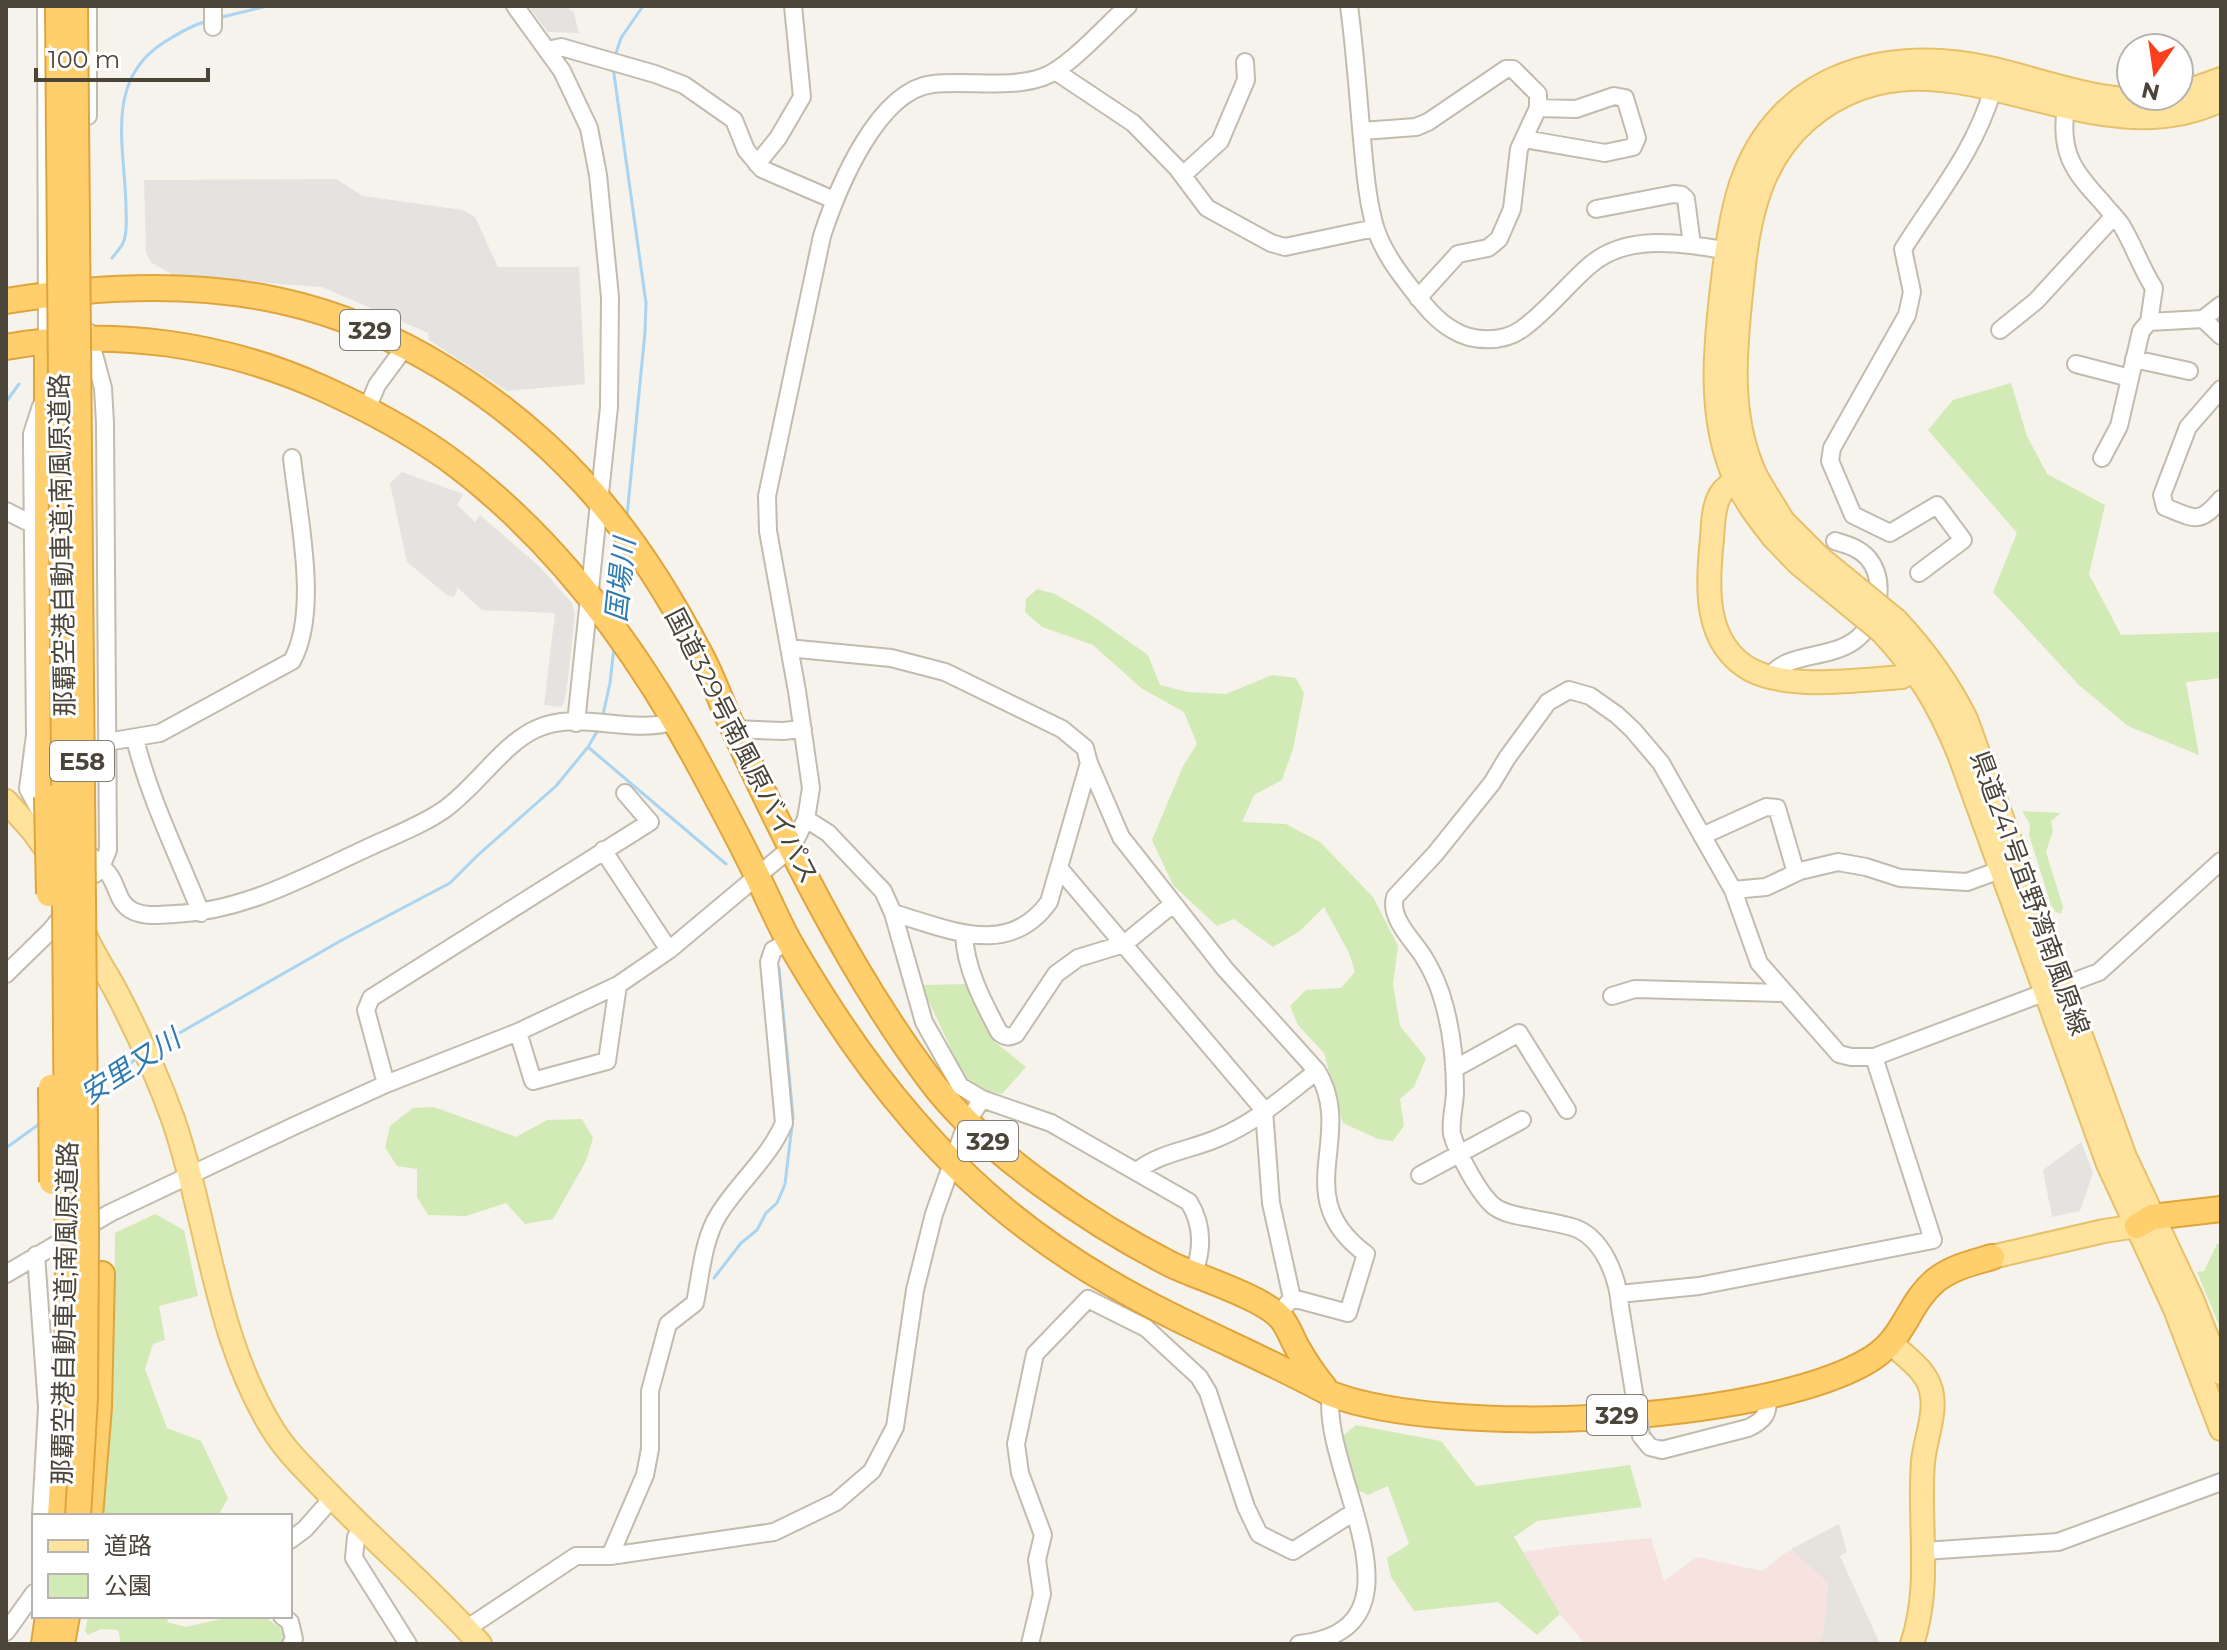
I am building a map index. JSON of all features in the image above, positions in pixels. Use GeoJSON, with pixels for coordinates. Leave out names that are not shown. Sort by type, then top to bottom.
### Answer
{"type":"FeatureCollection","features":[{"type":"Feature","properties":{"kind":"highway","name":"那覇空港自動車道;南風原道路"},"geometry":{"type":"LineString","coordinates":[[58,6],[68,1283],[67,1398],[60,1514]]}},
{"type":"Feature","properties":{"kind":"highway","name":"那覇空港自動車道;南風原道路"},"geometry":{"type":"LineString","coordinates":[[75,6],[86,1236],[85,1398],[78,1514]]}},
{"type":"Feature","properties":{"kind":"highway","name":"国道329号南風原バイパス"},"geometry":{"type":"LineString","coordinates":[[46,294],[87,289],[197,289],[266,298],[342,319],[405,347],[448,371],[508,414],[549,448],[607,511],[633,545],[699,650],[792,847],[878,1002],[932,1082],[967,1122],[1009,1157],[1102,1224],[1193,1275],[1250,1299],[1285,1306]]}},
{"type":"Feature","properties":{"kind":"highway","name":"329"},"geometry":{"type":"LineString","coordinates":[[6,301],[46,294]]}},
{"type":"Feature","properties":{"kind":"highway","name":"国道329号南風原バイパス"},"geometry":{"type":"LineString","coordinates":[[47,350],[88,339],[162,342],[247,359],[301,379],[395,424],[445,456],[491,493],[576,580],[626,648],[675,721],[789,941],[865,1061],[914,1122],[951,1161],[1037,1235],[1109,1283],[1331,1394],[1346,1400],[1411,1411],[1535,1418],[1672,1411],[1724,1405],[1767,1396],[1851,1369],[1892,1344],[1918,1301],[1935,1281],[1959,1267],[1992,1257]]}},
{"type":"Feature","properties":{"kind":"highway"},"geometry":{"type":"LineString","coordinates":[[88,339],[92,785],[102,1289],[99,1407],[90,1514]]}},
{"type":"Feature","properties":{"kind":"highway","name":"329"},"geometry":{"type":"LineString","coordinates":[[6,347],[47,350]]}},
{"type":"Feature","properties":{"kind":"highway"},"geometry":{"type":"LineString","coordinates":[[47,350],[47,797],[52,1195],[58,1250],[68,1283]]}},
{"type":"Feature","properties":{"kind":"highway"},"geometry":{"type":"LineString","coordinates":[[2149,1224],[2221,1209]]}},
{"type":"Feature","properties":{"kind":"highway"},"geometry":{"type":"LineString","coordinates":[[2149,1224],[2221,1224]]}},
{"type":"Feature","properties":{"kind":"highway"},"geometry":{"type":"LineString","coordinates":[[1285,1306],[1310,1370],[1331,1394]]}},
{"type":"Feature","properties":{"kind":"main road","name":"県道241号宜野湾南風原線"},"geometry":{"type":"LineString","coordinates":[[2115,97],[1950,61],[1883,62],[1847,71],[1796,102],[1757,150],[1742,182],[1736,252],[1715,392],[1722,438],[1799,564],[1921,646],[1946,681],[1966,719],[2108,1164],[2149,1224],[2192,1299],[2221,1373]]}},
{"type":"Feature","properties":{"kind":"main road","name":"県道241号宜野湾南風原線"},"geometry":{"type":"LineString","coordinates":[[1736,252],[1750,222],[1765,175],[1796,129],[1824,106],[1883,80],[1916,77],[1950,80],[2107,116],[2141,119],[2175,115],[2221,100]]}},
{"type":"Feature","properties":{"kind":"main road"},"geometry":{"type":"LineString","coordinates":[[2195,88],[2221,79]]}},
{"type":"Feature","properties":{"kind":"main road"},"geometry":{"type":"LineString","coordinates":[[1745,476],[1723,490],[1716,505],[1710,552],[1709,604],[1717,631],[1733,657],[1754,672],[1802,681],[1902,677],[1916,669]]}},
{"type":"Feature","properties":{"kind":"main road","name":"県道241号宜野湾南風原線"},"geometry":{"type":"LineString","coordinates":[[1888,626],[1942,712],[2000,870],[2054,990]]}},
{"type":"Feature","properties":{"kind":"main road"},"geometry":{"type":"LineString","coordinates":[[8,805],[56,863],[85,935],[149,1060],[173,1121],[190,1177],[235,1352],[274,1432],[327,1492],[473,1637]]}},
{"type":"Feature","properties":{"kind":"main road"},"geometry":{"type":"LineString","coordinates":[[1992,1257],[2104,1231],[2149,1224]]}},
{"type":"Feature","properties":{"kind":"main road","name":"県道241号宜野湾南風原線"},"geometry":{"type":"LineString","coordinates":[[2149,1224],[2175,1309],[2221,1429]]}},
{"type":"Feature","properties":{"kind":"main road"},"geometry":{"type":"LineString","coordinates":[[1892,1344],[1925,1377],[1932,1393],[1921,1498],[1923,1596],[1912,1644]]}},
{"type":"Feature","properties":{"kind":"street"},"geometry":{"type":"LineString","coordinates":[[46,6],[47,350],[42,365],[42,401],[32,434],[35,735],[28,789],[34,803],[48,820],[111,877],[119,898],[127,908],[146,915],[201,913],[236,906],[265,895],[423,822],[458,799],[524,735],[556,723],[659,726],[675,721]]}},
{"type":"Feature","properties":{"kind":"street"},"geometry":{"type":"LineString","coordinates":[[6,974],[54,926],[101,867],[108,850],[105,423],[103,388],[88,339],[88,6]]}},
{"type":"Feature","properties":{"kind":"street"},"geometry":{"type":"LineString","coordinates":[[515,6],[562,71],[589,128],[598,175],[610,297],[607,511],[581,723]]}},
{"type":"Feature","properties":{"kind":"street"},"geometry":{"type":"LineString","coordinates":[[757,164],[778,138],[802,97],[793,6]]}},
{"type":"Feature","properties":{"kind":"street"},"geometry":{"type":"LineString","coordinates":[[6,1274],[110,1213],[386,1084],[518,1032],[618,985],[669,950],[792,847],[806,819],[811,788],[768,531],[768,487],[822,236],[834,200],[874,129],[892,104],[902,96],[931,84],[1020,82],[1055,71],[1128,6]]}},
{"type":"Feature","properties":{"kind":"street"},"geometry":{"type":"LineString","coordinates":[[1349,6],[1366,176],[1375,228],[1391,261],[1418,298],[1437,318],[1463,336],[1478,339],[1498,337],[1521,330],[1590,264],[1622,248],[1644,244],[1692,245],[1736,252]]}},
{"type":"Feature","properties":{"kind":"street"},"geometry":{"type":"LineString","coordinates":[[548,50],[561,47],[684,85],[734,120],[746,150],[757,164],[834,200]]}},
{"type":"Feature","properties":{"kind":"street"},"geometry":{"type":"LineString","coordinates":[[1183,175],[1220,141],[1246,80],[1245,62]]}},
{"type":"Feature","properties":{"kind":"street"},"geometry":{"type":"LineString","coordinates":[[1362,131],[1416,127],[1428,122],[1506,69],[1513,69],[1538,94],[1538,108],[1519,149],[1512,209],[1499,239],[1488,248],[1458,254],[1418,298]]}},
{"type":"Feature","properties":{"kind":"street"},"geometry":{"type":"LineString","coordinates":[[1055,71],[1133,123],[1183,175],[1207,208],[1278,246],[1375,228]]}},
{"type":"Feature","properties":{"kind":"street"},"geometry":{"type":"LineString","coordinates":[[1919,573],[1963,540],[1937,505],[1890,533],[1853,515],[1830,461],[1832,448],[1907,315],[1912,292],[1903,249],[1967,154],[1993,89]]}},
{"type":"Feature","properties":{"kind":"street"},"geometry":{"type":"LineString","coordinates":[[1524,139],[1605,153],[1633,147],[1637,138],[1625,98],[1614,96],[1576,109],[1538,108]]}},
{"type":"Feature","properties":{"kind":"street"},"geometry":{"type":"LineString","coordinates":[[2066,107],[2064,129],[2076,174],[2121,225],[2154,288],[2149,322],[2141,331],[2119,426],[2102,458]]}},
{"type":"Feature","properties":{"kind":"street"},"geometry":{"type":"LineString","coordinates":[[1596,209],[1682,195],[1686,199],[1692,245]]}},
{"type":"Feature","properties":{"kind":"street"},"geometry":{"type":"LineString","coordinates":[[2000,330],[2036,301],[2114,216]]}},
{"type":"Feature","properties":{"kind":"street"},"geometry":{"type":"LineString","coordinates":[[2149,322],[2203,319],[2221,305]]}},
{"type":"Feature","properties":{"kind":"street"},"geometry":{"type":"LineString","coordinates":[[2203,319],[2221,336]]}},
{"type":"Feature","properties":{"kind":"street"},"geometry":{"type":"LineString","coordinates":[[367,409],[377,385],[405,347]]}},
{"type":"Feature","properties":{"kind":"street"},"geometry":{"type":"LineString","coordinates":[[2134,359],[2189,371]]}},
{"type":"Feature","properties":{"kind":"street"},"geometry":{"type":"LineString","coordinates":[[2076,364],[2130,378]]}},
{"type":"Feature","properties":{"kind":"street"},"geometry":{"type":"LineString","coordinates":[[2221,389],[2188,427],[2162,495],[2165,507],[2196,519],[2207,516],[2221,499]]}},
{"type":"Feature","properties":{"kind":"street"},"geometry":{"type":"LineString","coordinates":[[107,742],[160,733],[292,661],[300,646],[307,607],[292,458]]}},
{"type":"Feature","properties":{"kind":"street"},"geometry":{"type":"LineString","coordinates":[[6,511],[34,525]]}},
{"type":"Feature","properties":{"kind":"street"},"geometry":{"type":"LineString","coordinates":[[1770,677],[1775,669],[1785,664],[1849,644],[1863,633],[1871,619],[1878,601],[1879,583],[1875,567],[1854,547],[1835,541]]}},
{"type":"Feature","properties":{"kind":"street"},"geometry":{"type":"LineString","coordinates":[[790,650],[891,658],[945,672],[1062,729],[1085,748],[1121,837],[1225,969],[1317,1071],[1326,1085],[1330,1106],[1325,1197],[1334,1221],[1351,1243],[1366,1254],[1348,1313],[1285,1306],[1271,1203],[1264,1110],[1059,868]]}},
{"type":"Feature","properties":{"kind":"street"},"geometry":{"type":"LineString","coordinates":[[1767,1396],[1767,1415],[1760,1423],[1662,1450],[1650,1447],[1641,1436],[1620,1300],[1602,1249],[1587,1234],[1574,1227],[1510,1214],[1495,1207],[1460,1155],[1452,1131],[1453,1046],[1441,994],[1425,958],[1396,917],[1393,905],[1395,897],[1435,854],[1492,783],[1548,702],[1569,690],[1590,696],[1617,715],[1661,763],[1733,890],[1759,963],[1839,1054],[1874,1057],[2099,972],[2221,861]]}},
{"type":"Feature","properties":{"kind":"street"},"geometry":{"type":"LineString","coordinates":[[734,729],[803,729]]}},
{"type":"Feature","properties":{"kind":"street"},"geometry":{"type":"LineString","coordinates":[[135,739],[158,813],[201,913]]}},
{"type":"Feature","properties":{"kind":"street"},"geometry":{"type":"LineString","coordinates":[[893,913],[964,934],[987,937],[1017,931],[1037,919],[1049,902],[1089,763]]}},
{"type":"Feature","properties":{"kind":"street"},"geometry":{"type":"LineString","coordinates":[[386,1084],[366,1010],[371,998],[650,822],[625,793]]}},
{"type":"Feature","properties":{"kind":"street"},"geometry":{"type":"LineString","coordinates":[[1702,836],[1766,807],[1777,808],[1796,873]]}},
{"type":"Feature","properties":{"kind":"street"},"geometry":{"type":"LineString","coordinates":[[806,819],[828,833],[883,891],[893,913],[924,1022],[960,1086],[982,1099],[1051,1123],[1189,1202],[1197,1215],[1201,1231],[1193,1275]]}},
{"type":"Feature","properties":{"kind":"street"},"geometry":{"type":"LineString","coordinates":[[603,850],[669,950]]}},
{"type":"Feature","properties":{"kind":"street"},"geometry":{"type":"LineString","coordinates":[[1733,890],[1766,887],[1796,873],[1838,862],[1900,878],[1967,882],[2000,870]]}},
{"type":"Feature","properties":{"kind":"street"},"geometry":{"type":"LineString","coordinates":[[964,934],[964,945],[978,990],[999,1032],[1011,1037],[1056,974],[1078,958],[1124,944],[1173,904]]}},
{"type":"Feature","properties":{"kind":"street"},"geometry":{"type":"LineString","coordinates":[[610,1556],[645,1475],[650,1449],[650,1391],[668,1324],[695,1303],[708,1240],[719,1214],[775,1143],[784,1123],[769,962],[773,950],[789,941]]}},
{"type":"Feature","properties":{"kind":"street"},"geometry":{"type":"LineString","coordinates":[[518,1032],[533,1081],[607,1061],[618,985]]}},
{"type":"Feature","properties":{"kind":"street"},"geometry":{"type":"LineString","coordinates":[[1612,996],[1635,989],[1784,993]]}},
{"type":"Feature","properties":{"kind":"street"},"geometry":{"type":"LineString","coordinates":[[1454,1069],[1519,1033],[1567,1110]]}},
{"type":"Feature","properties":{"kind":"street"},"geometry":{"type":"LineString","coordinates":[[1620,1300],[1933,1240],[1874,1057]]}},
{"type":"Feature","properties":{"kind":"street"},"geometry":{"type":"LineString","coordinates":[[1137,1171],[1151,1160],[1217,1139],[1244,1125],[1317,1071]]}},
{"type":"Feature","properties":{"kind":"street"},"geometry":{"type":"LineString","coordinates":[[473,1637],[576,1556],[610,1556],[774,1532],[836,1502],[872,1471],[895,1427],[915,1290],[934,1214],[967,1122],[982,1099]]}},
{"type":"Feature","properties":{"kind":"street"},"geometry":{"type":"LineString","coordinates":[[1420,1175],[1522,1120]]}},
{"type":"Feature","properties":{"kind":"street"},"geometry":{"type":"LineString","coordinates":[[36,1255],[47,1407],[41,1514]]}},
{"type":"Feature","properties":{"kind":"street"},"geometry":{"type":"LineString","coordinates":[[1030,1644],[1042,1594],[1037,1560],[1043,1535],[1020,1473],[1016,1444],[1035,1354],[1088,1299],[1146,1328],[1199,1377],[1208,1392],[1246,1507],[1259,1534],[1293,1551],[1354,1512]]}},
{"type":"Feature","properties":{"kind":"street"},"geometry":{"type":"LineString","coordinates":[[1299,1644],[1331,1636],[1347,1626],[1365,1600],[1369,1585],[1368,1568],[1329,1422],[1331,1394]]}},
{"type":"Feature","properties":{"kind":"street"},"geometry":{"type":"LineString","coordinates":[[1924,1551],[2058,1542],[2221,1482]]}},
{"type":"Feature","properties":{"kind":"street"},"geometry":{"type":"LineString","coordinates":[[292,1539],[327,1504],[327,1492]]}},
{"type":"Feature","properties":{"kind":"street"},"geometry":{"type":"LineString","coordinates":[[362,1528],[356,1537],[354,1558],[408,1644]]}},
{"type":"Feature","properties":{"kind":"street"},"geometry":{"type":"LineString","coordinates":[[6,1632],[32,1596]]}},
{"type":"Feature","properties":{"kind":"street"},"geometry":{"type":"LineString","coordinates":[[284,1618],[293,1628],[291,1644]]}},
{"type":"Feature","properties":{"kind":"shaded area"},"geometry":{"type":"Polygon","coordinates":[[[528,6],[567,7],[574,13],[579,33],[548,32],[528,6]]]}},
{"type":"Feature","properties":{"kind":"shaded area"},"geometry":{"type":"Polygon","coordinates":[[[336,179],[363,196],[463,210],[475,217],[498,267],[579,267],[585,384],[507,391],[429,340],[428,333],[322,287],[175,276],[152,263],[146,253],[144,180],[336,179]]]}},
{"type":"Feature","properties":{"kind":"shaded area"},"geometry":{"type":"Polygon","coordinates":[[[402,472],[463,494],[457,505],[475,522],[480,515],[539,566],[572,603],[575,613],[568,680],[561,707],[544,705],[555,613],[482,610],[458,588],[454,597],[448,596],[407,562],[390,483],[402,472]]]}},
{"type":"Feature","properties":{"kind":"shaded area"},"geometry":{"type":"Polygon","coordinates":[[[2081,1142],[2093,1173],[2080,1211],[2052,1217],[2043,1170],[2081,1142]]]}},
{"type":"Feature","properties":{"kind":"shaded area"},"geometry":{"type":"Polygon","coordinates":[[[1839,1524],[1847,1552],[1840,1556],[1880,1644],[1818,1644],[1823,1633],[1828,1584],[1791,1549],[1839,1524]]]}},
{"type":"Feature","properties":{"kind":"shaded area"},"geometry":{"type":"Polygon","coordinates":[[[1651,1538],[1664,1581],[1697,1557],[1762,1571],[1791,1549],[1828,1583],[1823,1633],[1818,1644],[1585,1644],[1560,1614],[1523,1552],[1651,1538]]]}},
{"type":"Feature","properties":{"kind":"green space"},"geometry":{"type":"Polygon","coordinates":[[[2011,383],[2027,436],[2047,474],[2105,505],[2089,574],[2121,635],[2221,632],[2221,678],[2186,682],[2199,755],[2128,726],[2079,685],[1993,592],[2017,533],[1928,430],[1953,400],[2011,383]]]}},
{"type":"Feature","properties":{"kind":"green space"},"geometry":{"type":"Polygon","coordinates":[[[1037,589],[1055,594],[1091,615],[1148,655],[1160,685],[1188,692],[1226,694],[1272,675],[1296,678],[1304,693],[1293,749],[1282,780],[1254,795],[1242,822],[1286,824],[1320,842],[1373,897],[1398,946],[1393,984],[1400,1026],[1426,1058],[1414,1087],[1400,1099],[1404,1126],[1393,1141],[1378,1139],[1343,1123],[1324,1053],[1298,1025],[1290,1006],[1306,990],[1341,988],[1355,972],[1349,953],[1324,907],[1300,931],[1273,947],[1234,919],[1217,926],[1173,885],[1152,840],[1183,766],[1197,744],[1184,712],[1141,688],[1093,645],[1042,627],[1025,612],[1026,599],[1037,589]]]}},
{"type":"Feature","properties":{"kind":"green space"},"geometry":{"type":"Polygon","coordinates":[[[2022,811],[2061,813],[2051,821],[2053,831],[2046,852],[2063,907],[2061,914],[2051,905],[2029,835],[2030,824],[2022,811]]]}},
{"type":"Feature","properties":{"kind":"green space"},"geometry":{"type":"Polygon","coordinates":[[[970,984],[995,1042],[1026,1067],[1002,1094],[974,1088],[962,1072],[921,985],[970,984]]]}},
{"type":"Feature","properties":{"kind":"green space"},"geometry":{"type":"Polygon","coordinates":[[[434,1107],[516,1137],[547,1120],[582,1119],[593,1138],[586,1161],[553,1219],[525,1224],[506,1203],[466,1216],[428,1215],[417,1197],[417,1169],[397,1166],[385,1147],[390,1126],[413,1108],[434,1107]]]}},
{"type":"Feature","properties":{"kind":"green space"},"geometry":{"type":"Polygon","coordinates":[[[155,1214],[184,1230],[198,1296],[159,1306],[165,1340],[153,1344],[145,1369],[167,1428],[201,1441],[228,1498],[219,1514],[102,1514],[113,1402],[115,1233],[155,1214]]]}},
{"type":"Feature","properties":{"kind":"green space"},"geometry":{"type":"Polygon","coordinates":[[[2217,1244],[2221,1244],[2221,1330],[2197,1272],[2204,1271],[2217,1244]]]}},
{"type":"Feature","properties":{"kind":"green space"},"geometry":{"type":"Polygon","coordinates":[[[1356,1425],[1441,1441],[1476,1486],[1630,1465],[1642,1507],[1537,1521],[1514,1537],[1560,1614],[1537,1635],[1498,1602],[1414,1611],[1391,1577],[1387,1558],[1409,1544],[1388,1486],[1368,1495],[1356,1489],[1343,1436],[1356,1425]]]}},
{"type":"Feature","properties":{"kind":"green space"},"geometry":{"type":"Polygon","coordinates":[[[88,1618],[168,1618],[167,1622],[186,1627],[225,1618],[266,1618],[282,1629],[287,1640],[284,1644],[121,1644],[118,1630],[101,1629],[88,1635],[85,1631],[88,1618]]]}},
{"type":"Feature","properties":{"kind":"waterway"},"geometry":{"type":"LineString","coordinates":[[218,18],[267,6]]}},
{"type":"Feature","properties":{"kind":"waterway","name":"国場川"},"geometry":{"type":"LineString","coordinates":[[615,56],[621,38],[643,6]]}},
{"type":"Feature","properties":{"kind":"waterway"},"geometry":{"type":"LineString","coordinates":[[112,258],[123,243],[126,230],[122,117],[132,76],[144,58],[163,43],[207,21]]}},
{"type":"Feature","properties":{"kind":"waterway","name":"国場川"},"geometry":{"type":"LineString","coordinates":[[613,67],[646,303],[627,516]]}},
{"type":"Feature","properties":{"kind":"waterway"},"geometry":{"type":"LineString","coordinates":[[6,402],[19,384]]}},
{"type":"Feature","properties":{"kind":"waterway","name":"国場川"},"geometry":{"type":"LineString","coordinates":[[617,616],[624,548]]}},
{"type":"Feature","properties":{"kind":"waterway","name":"国場川"},"geometry":{"type":"LineString","coordinates":[[602,719],[614,647]]}},
{"type":"Feature","properties":{"kind":"waterway","name":"国場川"},"geometry":{"type":"LineString","coordinates":[[155,1047],[342,940],[450,883],[556,786],[598,730]]}},
{"type":"Feature","properties":{"kind":"waterway"},"geometry":{"type":"LineString","coordinates":[[588,747],[726,864]]}},
{"type":"Feature","properties":{"kind":"waterway"},"geometry":{"type":"LineString","coordinates":[[714,1278],[741,1243],[757,1230],[766,1213],[777,1203],[785,1184],[793,1117],[779,968]]}},
{"type":"Feature","properties":{"kind":"waterway","name":"安里又川"},"geometry":{"type":"LineString","coordinates":[[95,1087],[138,1058]]}},
{"type":"Feature","properties":{"kind":"waterway","name":"安里又川"},"geometry":{"type":"LineString","coordinates":[[6,1148],[42,1122]]}}]}
